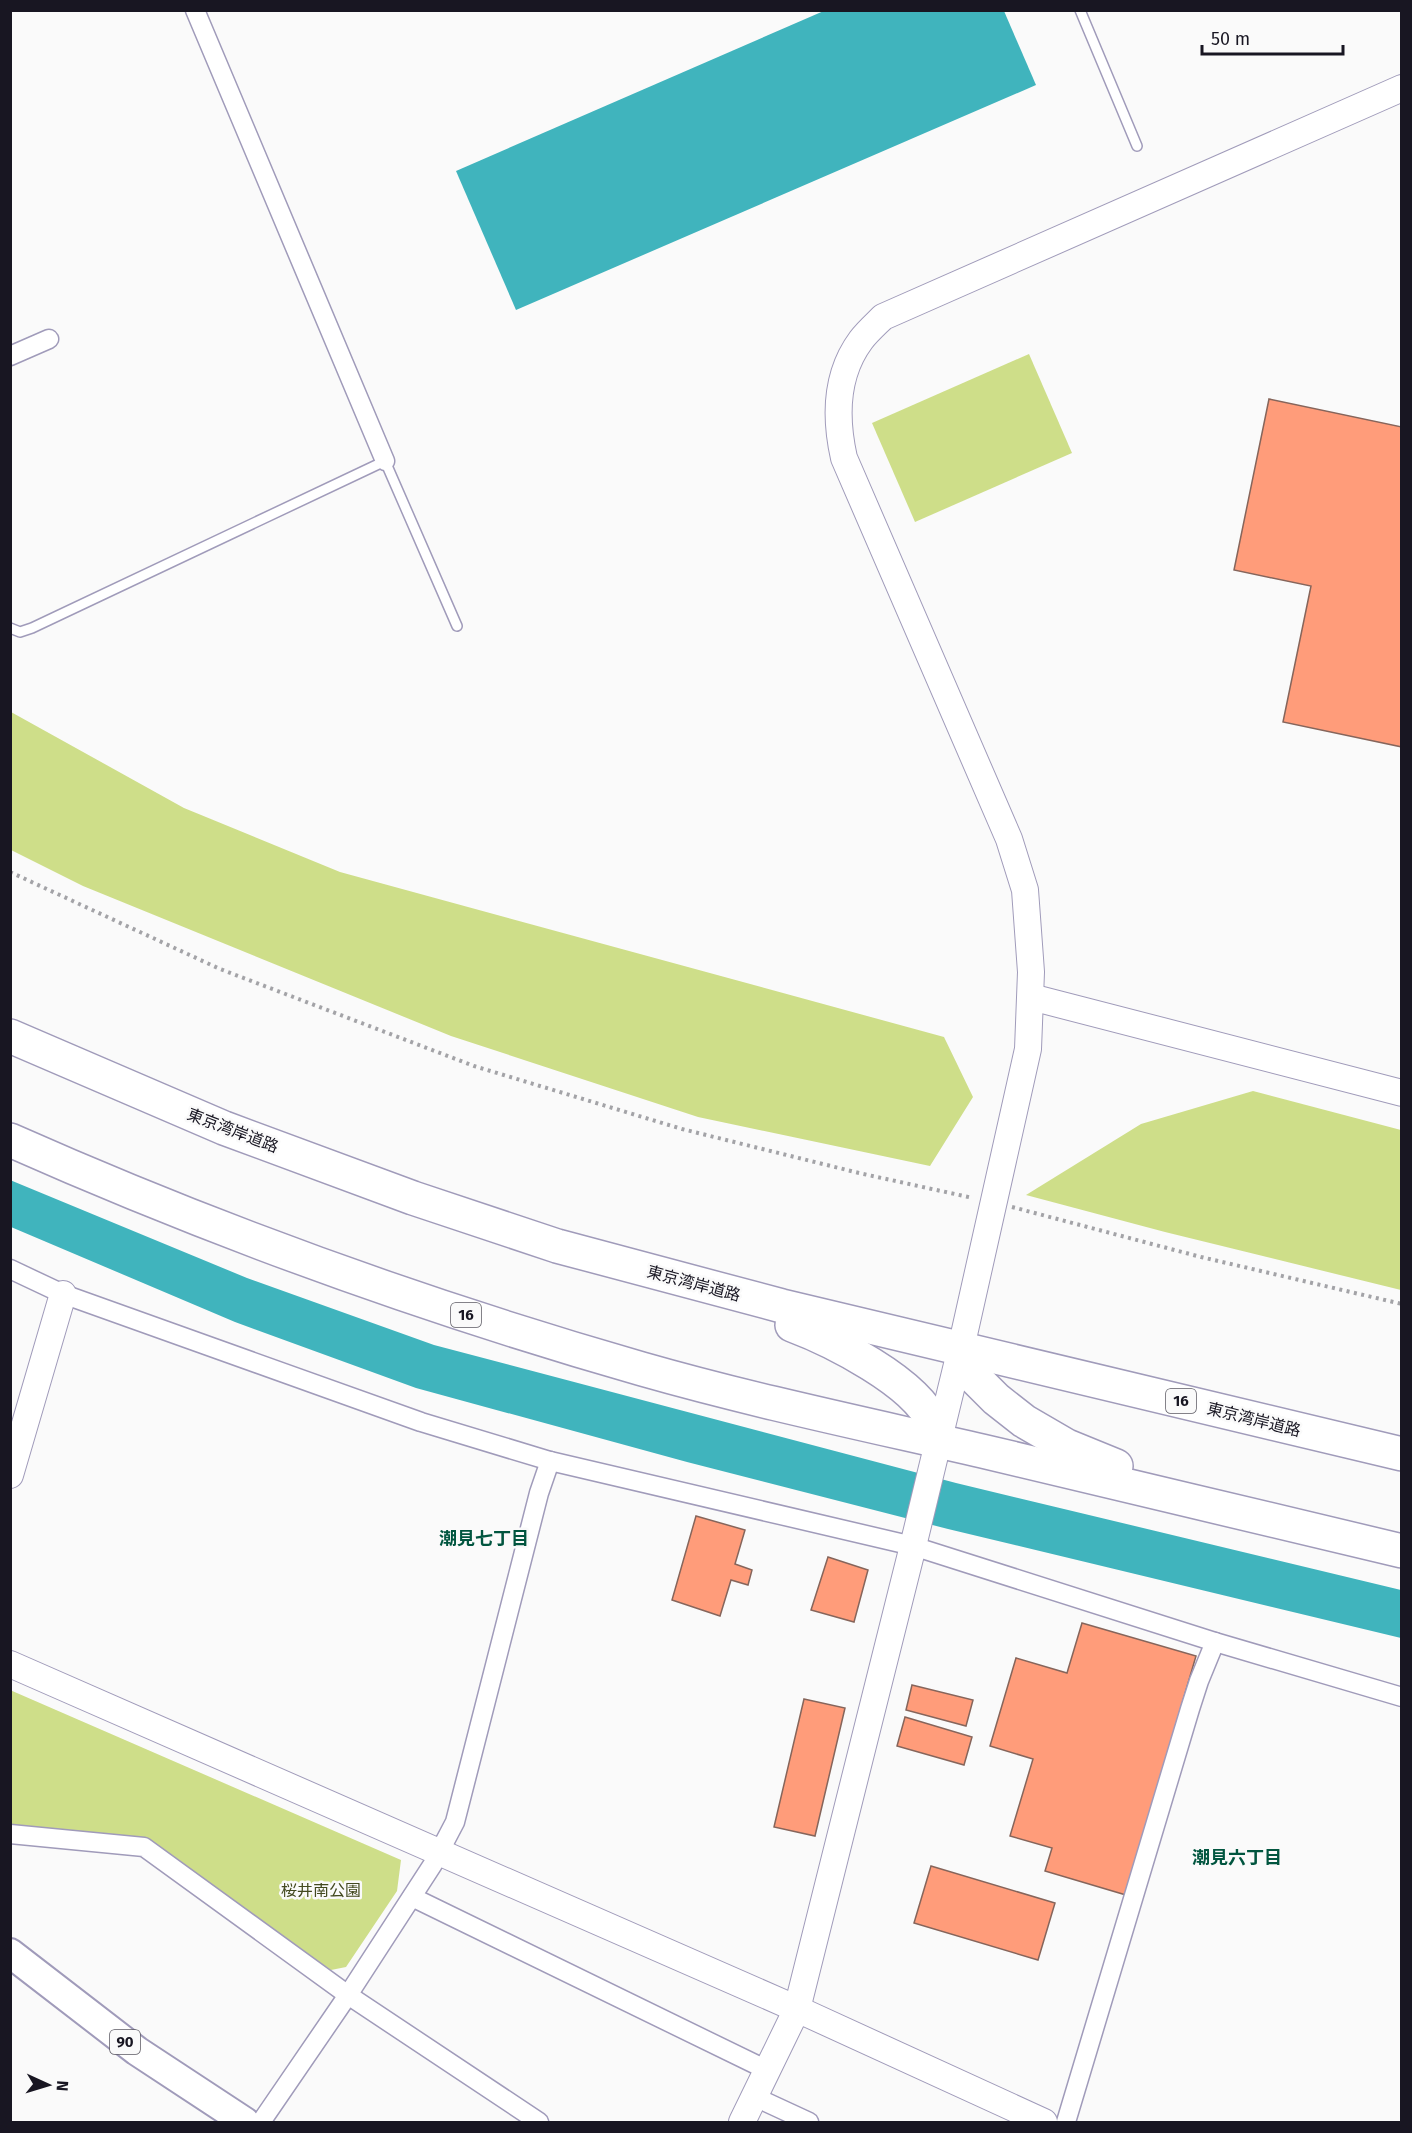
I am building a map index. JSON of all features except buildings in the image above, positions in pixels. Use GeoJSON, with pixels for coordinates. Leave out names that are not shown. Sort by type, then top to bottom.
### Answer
{"type":"FeatureCollection","features":[{"type":"Feature","properties":{"kind":"highway","name":"東京湾岸道路"},"geometry":{"type":"LineString","coordinates":[[10,1036],[224,1128],[412,1198],[557,1246],[782,1306],[1401,1454]]}},
{"type":"Feature","properties":{"kind":"highway","name":"16"},"geometry":{"type":"LineString","coordinates":[[10,1140],[253,1241],[386,1289],[532,1337],[646,1370],[1401,1551]]}},
{"type":"Feature","properties":{"kind":"highway"},"geometry":{"type":"LineString","coordinates":[[627,1266],[779,1320],[838,1344],[901,1386],[933,1422],[938,1441]]}},
{"type":"Feature","properties":{"kind":"highway"},"geometry":{"type":"LineString","coordinates":[[961,1348],[969,1372],[984,1388],[1024,1421],[1053,1439],[1101,1461],[1280,1522]]}},
{"type":"Feature","properties":{"kind":"main road","name":"90"},"geometry":{"type":"LineString","coordinates":[[10,1953],[137,2051],[245,2122]]}},
{"type":"Feature","properties":{"kind":"street"},"geometry":{"type":"LineString","coordinates":[[195,10],[385,461]]}},
{"type":"Feature","properties":{"kind":"street"},"geometry":{"type":"LineString","coordinates":[[742,2122],[796,2009],[961,1348],[1028,1049],[1031,997],[1030,943],[1025,890],[1009,839],[844,458],[838,432],[837,407],[849,362],[860,341],[884,316],[1401,88]]}},
{"type":"Feature","properties":{"kind":"street"},"geometry":{"type":"LineString","coordinates":[[10,356],[49,339]]}},
{"type":"Feature","properties":{"kind":"street"},"geometry":{"type":"LineString","coordinates":[[1031,997],[1401,1093]]}},
{"type":"Feature","properties":{"kind":"street"},"geometry":{"type":"LineString","coordinates":[[10,1269],[63,1294],[421,1422],[550,1461],[913,1546],[1215,1642],[1401,1697]]}},
{"type":"Feature","properties":{"kind":"street"},"geometry":{"type":"LineString","coordinates":[[10,1474],[63,1294]]}},
{"type":"Feature","properties":{"kind":"street"},"geometry":{"type":"LineString","coordinates":[[261,2122],[412,1897],[440,1852],[455,1822],[539,1493],[550,1461]]}},
{"type":"Feature","properties":{"kind":"street"},"geometry":{"type":"LineString","coordinates":[[1066,2122],[1190,1709],[1215,1642]]}},
{"type":"Feature","properties":{"kind":"street"},"geometry":{"type":"LineString","coordinates":[[10,1664],[796,2009],[1044,2122]]}},
{"type":"Feature","properties":{"kind":"street"},"geometry":{"type":"LineString","coordinates":[[10,1834],[144,1847],[348,1995],[539,2122]]}},
{"type":"Feature","properties":{"kind":"street"},"geometry":{"type":"LineString","coordinates":[[412,1897],[767,2070]]}},
{"type":"Feature","properties":{"kind":"street"},"geometry":{"type":"LineString","coordinates":[[755,2097],[809,2122]]}},
{"type":"Feature","properties":{"kind":"lane"},"geometry":{"type":"LineString","coordinates":[[1080,10],[1137,146]]}},
{"type":"Feature","properties":{"kind":"lane"},"geometry":{"type":"LineString","coordinates":[[10,628],[20,632],[33,628],[385,461],[457,626]]}},
{"type":"Feature","properties":{"kind":"path"},"geometry":{"type":"LineString","coordinates":[[10,872],[220,969],[474,1066],[682,1128],[859,1173],[994,1202],[1201,1257],[1401,1304]]}},
{"type":"Feature","properties":{"kind":"green space"},"geometry":{"type":"Polygon","coordinates":[[[1029,354],[1072,453],[915,522],[872,423],[1029,354]]]}},
{"type":"Feature","properties":{"kind":"green space"},"geometry":{"type":"Polygon","coordinates":[[[11,712],[184,808],[340,872],[944,1037],[973,1097],[930,1166],[698,1117],[451,1036],[83,886],[11,850],[11,712]]]}},
{"type":"Feature","properties":{"kind":"green space"},"geometry":{"type":"Polygon","coordinates":[[[1253,1091],[1401,1130],[1401,1290],[1026,1195],[1141,1124],[1253,1091]]]}},
{"type":"Feature","properties":{"kind":"green space","name":"桜井南公園"},"geometry":{"type":"Polygon","coordinates":[[[10,1690],[401,1860],[397,1891],[346,1967],[331,1970],[145,1843],[11,1830],[10,1690]]]}},
{"type":"Feature","properties":{"kind":"water"},"geometry":{"type":"Polygon","coordinates":[[[826,10],[1004,11],[1036,85],[516,310],[456,171],[826,10]]]}},
{"type":"Feature","properties":{"kind":"water"},"geometry":{"type":"Polygon","coordinates":[[[10,1180],[247,1278],[434,1345],[956,1483],[1401,1590],[1401,1638],[948,1529],[687,1462],[416,1388],[235,1322],[11,1227],[10,1180]]]}},
{"type":"Feature","properties":{"kind":"district","name":"潮見七丁目"},"geometry":{"type":"Point","coordinates":[484,1539]}},
{"type":"Feature","properties":{"kind":"district","name":"潮見六丁目"},"geometry":{"type":"Point","coordinates":[1237,1858]}}]}
